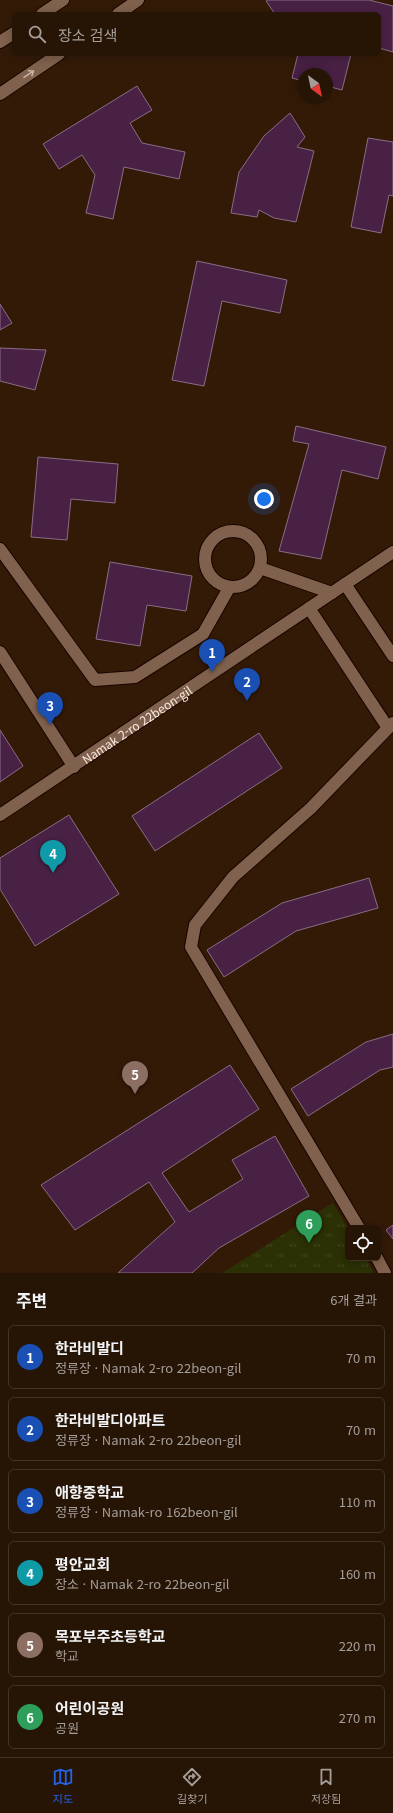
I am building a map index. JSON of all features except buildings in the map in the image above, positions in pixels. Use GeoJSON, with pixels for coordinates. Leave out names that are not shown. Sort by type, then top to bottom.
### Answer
{"type":"FeatureCollection","features":[{"type":"Feature","properties":{"kind":"street"},"geometry":{"type":"LineString","coordinates":[[45,12],[63,0]]}},
{"type":"Feature","properties":{"kind":"street"},"geometry":{"type":"LineString","coordinates":[[121,12],[138,0]]}},
{"type":"Feature","properties":{"kind":"street"},"geometry":{"type":"LineString","coordinates":[[0,42],[12,34]]}},
{"type":"Feature","properties":{"kind":"street"},"geometry":{"type":"LineString","coordinates":[[0,94],[56,56]]}},
{"type":"Feature","properties":{"kind":"street"},"geometry":{"type":"LineString","coordinates":[[231,531],[240,532],[248,535],[255,541],[260,550],[262,559],[256,577],[248,584],[229,588],[220,585],[213,580],[207,572],[204,563],[204,554],[208,545],[214,538],[222,533],[231,531]]}},
{"type":"Feature","properties":{"kind":"street"},"geometry":{"type":"LineString","coordinates":[[0,549],[95,680],[135,677],[203,634],[229,588]]}},
{"type":"Feature","properties":{"kind":"street","name":"Namak 2-ro 22beon-gil"},"geometry":{"type":"LineString","coordinates":[[0,815],[393,552]]}},
{"type":"Feature","properties":{"kind":"street"},"geometry":{"type":"LineString","coordinates":[[260,568],[332,593]]}},
{"type":"Feature","properties":{"kind":"street"},"geometry":{"type":"LineString","coordinates":[[345,584],[393,656]]}},
{"type":"Feature","properties":{"kind":"street"},"geometry":{"type":"LineString","coordinates":[[309,608],[390,725],[311,808],[233,877],[195,925],[191,947],[357,1225]]}},
{"type":"Feature","properties":{"kind":"street"},"geometry":{"type":"LineString","coordinates":[[0,652],[74,766]]}},
{"type":"Feature","properties":{"kind":"street"},"geometry":{"type":"LineString","coordinates":[[378,1261],[386,1273]]}},
{"type":"Feature","properties":{"kind":"green space"},"geometry":{"type":"Polygon","coordinates":[[[333,1203],[346,1225],[345,1261],[368,1261],[374,1273],[222,1273],[333,1203]]]}},
{"type":"Feature","properties":{"kind":"place","name":"한라비발디"},"geometry":{"type":"Point","coordinates":[212,672]}},
{"type":"Feature","properties":{"kind":"place","name":"한라비발디아파트"},"geometry":{"type":"Point","coordinates":[247,701]}},
{"type":"Feature","properties":{"kind":"place","name":"애향중학교"},"geometry":{"type":"Point","coordinates":[50,725]}},
{"type":"Feature","properties":{"kind":"place","name":"평안교회"},"geometry":{"type":"Point","coordinates":[53,873]}},
{"type":"Feature","properties":{"kind":"place","name":"목포부주초등학교"},"geometry":{"type":"Point","coordinates":[135,1094]}},
{"type":"Feature","properties":{"kind":"place","name":"어린이공원"},"geometry":{"type":"Point","coordinates":[309,1243]}}]}
